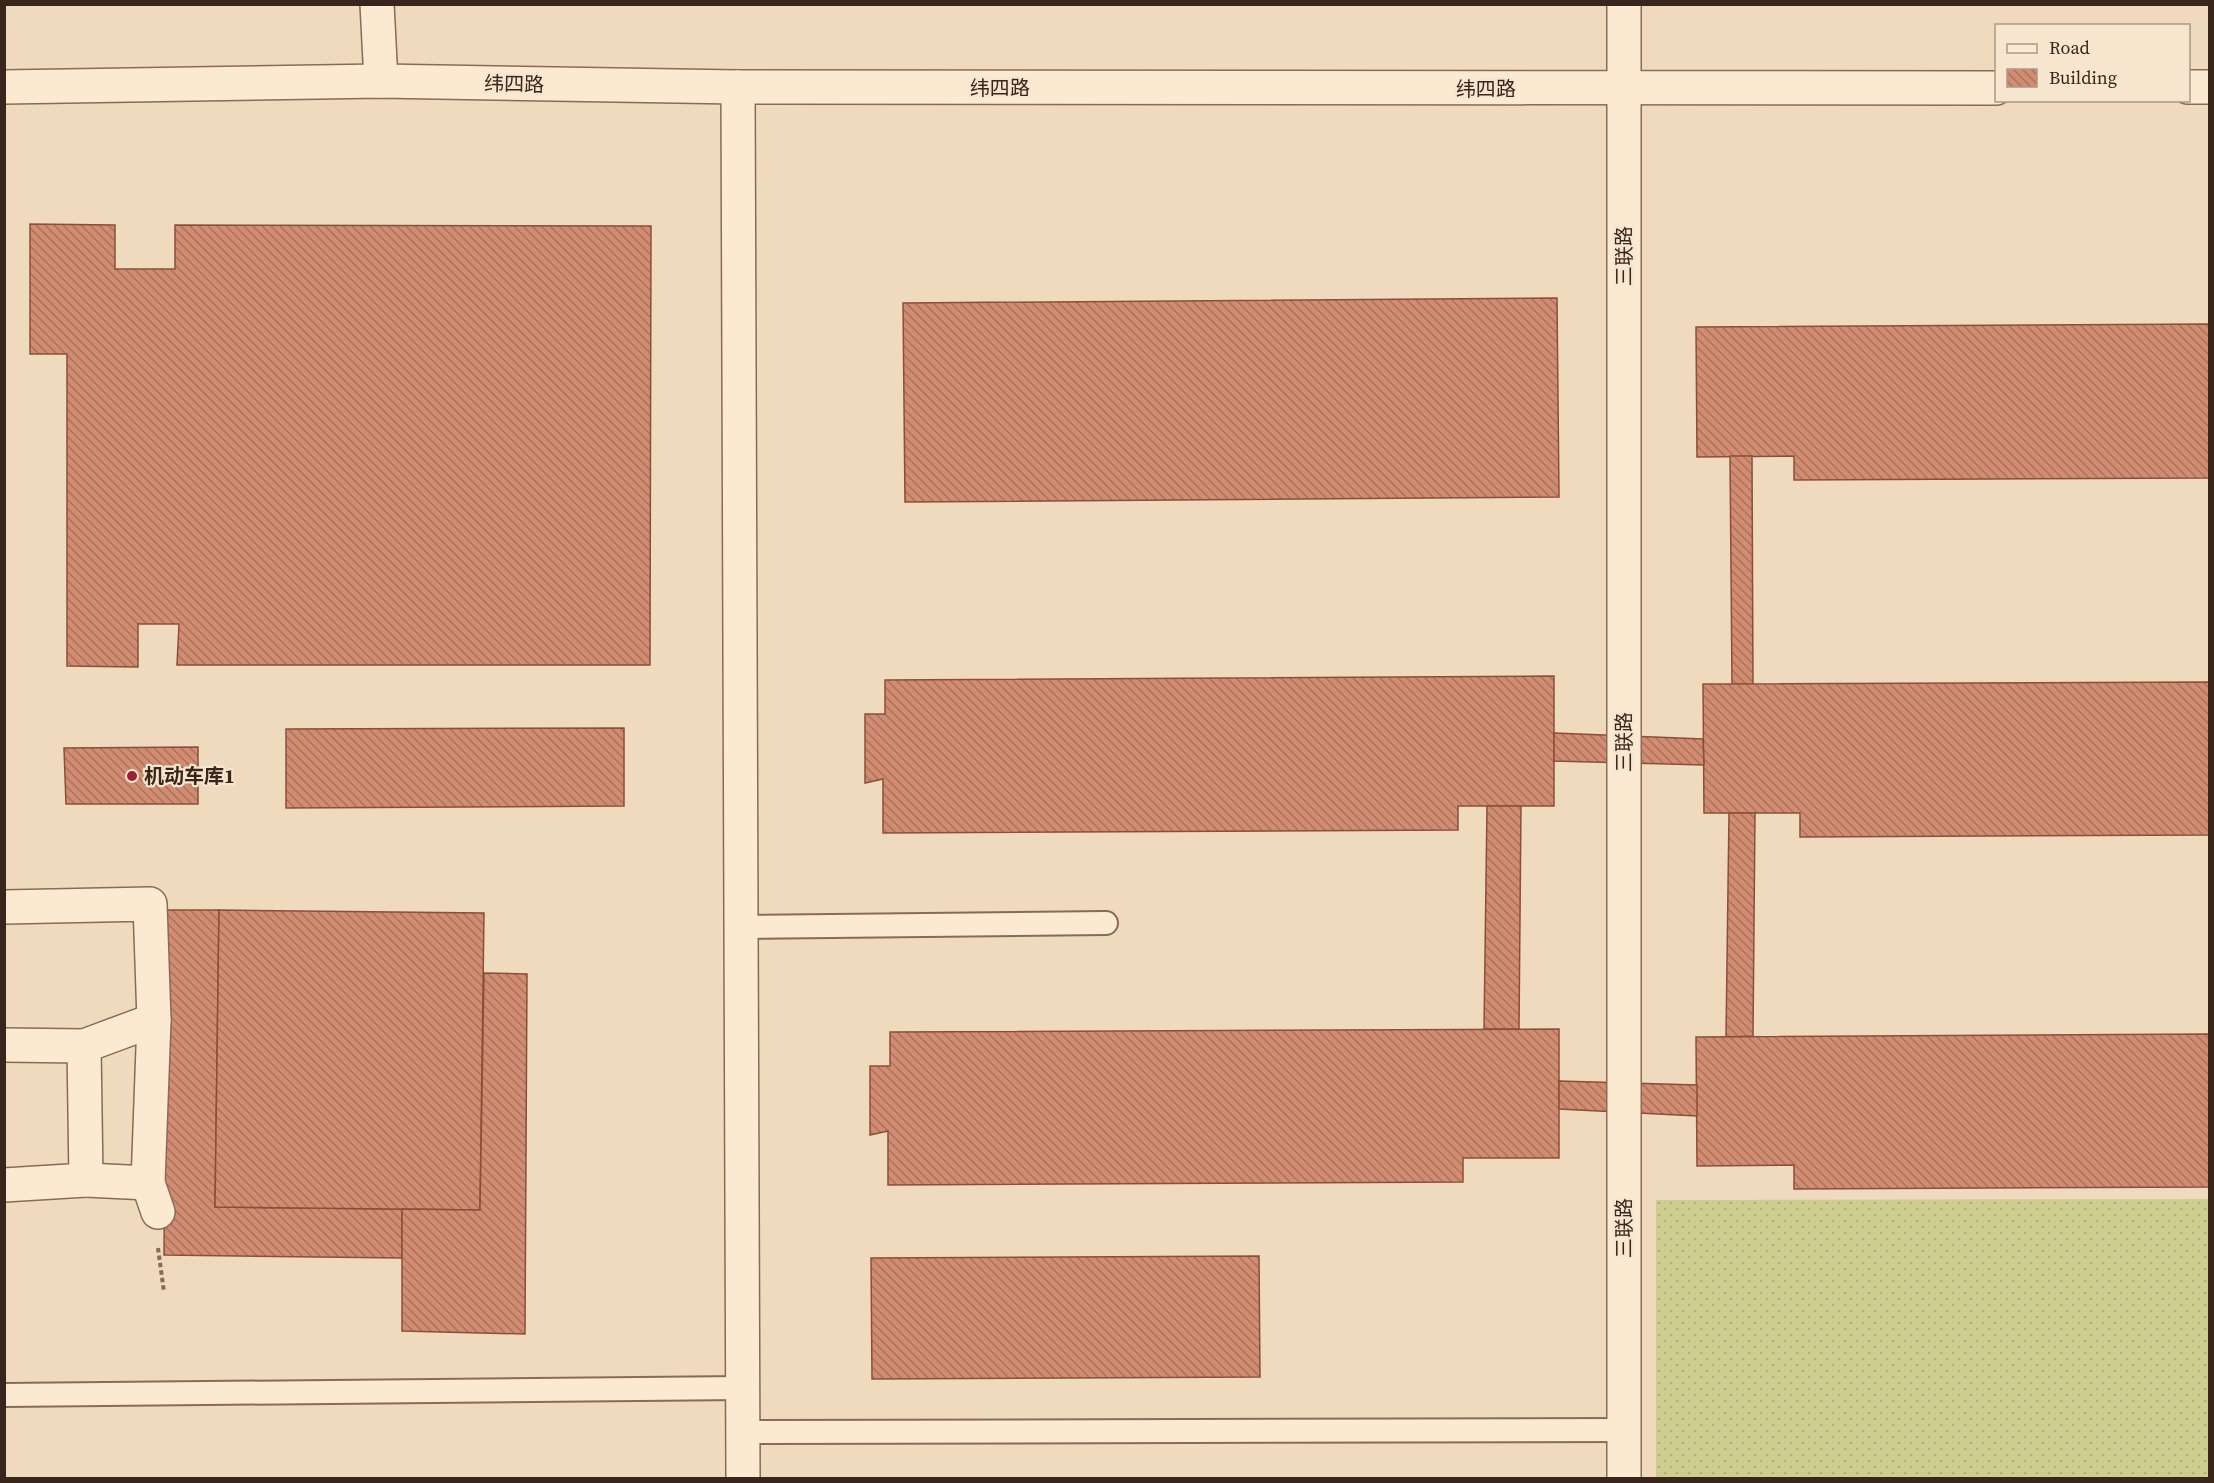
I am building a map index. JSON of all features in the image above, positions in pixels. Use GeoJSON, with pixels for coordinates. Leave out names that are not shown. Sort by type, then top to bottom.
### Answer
{"type":"FeatureCollection","features":[{"type":"Feature","properties":{"kind":"street"},"geometry":{"type":"LineString","coordinates":[[377,4],[381,81]]}},
{"type":"Feature","properties":{"kind":"street","name":"三联路"},"geometry":{"type":"LineString","coordinates":[[1624,4],[1624,1479]]}},
{"type":"Feature","properties":{"kind":"street","name":"纬四路"},"geometry":{"type":"LineString","coordinates":[[4,87],[381,81],[738,87],[1624,90],[1995,88]]}},
{"type":"Feature","properties":{"kind":"street"},"geometry":{"type":"LineString","coordinates":[[738,87],[743,1479]]}},
{"type":"Feature","properties":{"kind":"street"},"geometry":{"type":"LineString","coordinates":[[2190,87],[2210,87]]}},
{"type":"Feature","properties":{"kind":"street"},"geometry":{"type":"LineString","coordinates":[[4,907],[150,904],[154,1020],[153,1197],[86,1180],[4,1185]]}},
{"type":"Feature","properties":{"kind":"street"},"geometry":{"type":"LineString","coordinates":[[4,1045],[84,1046],[154,1020]]}},
{"type":"Feature","properties":{"kind":"street"},"geometry":{"type":"LineString","coordinates":[[84,1046],[86,1180]]}},
{"type":"Feature","properties":{"kind":"lane"},"geometry":{"type":"LineString","coordinates":[[741,927],[1106,923]]}},
{"type":"Feature","properties":{"kind":"lane"},"geometry":{"type":"LineString","coordinates":[[4,1395],[743,1388]]}},
{"type":"Feature","properties":{"kind":"lane"},"geometry":{"type":"LineString","coordinates":[[743,1432],[1624,1430]]}},
{"type":"Feature","properties":{"kind":"green space"},"geometry":{"type":"Polygon","coordinates":[[[2209,1199],[2209,1478],[1656,1478],[1656,1200],[2209,1199]]]}},
{"type":"Feature","properties":{"kind":"building"},"geometry":{"type":"Polygon","coordinates":[[[30,224],[115,225],[115,269],[175,269],[175,225],[651,226],[650,665],[177,665],[179,624],[138,624],[138,667],[67,666],[67,354],[30,354],[30,224]]]}},
{"type":"Feature","properties":{"kind":"building"},"geometry":{"type":"Polygon","coordinates":[[[1557,298],[1559,497],[905,502],[903,303],[1557,298]]]}},
{"type":"Feature","properties":{"kind":"building"},"geometry":{"type":"Polygon","coordinates":[[[2210,324],[2210,478],[1794,480],[1794,456],[1697,457],[1696,327],[2210,324]]]}},
{"type":"Feature","properties":{"kind":"building"},"geometry":{"type":"Polygon","coordinates":[[[1730,456],[1752,456],[1753,684],[1732,684],[1730,456]]]}},
{"type":"Feature","properties":{"kind":"building"},"geometry":{"type":"Polygon","coordinates":[[[1554,676],[1554,806],[1458,806],[1458,830],[883,833],[883,779],[865,783],[865,714],[885,714],[885,680],[1554,676]]]}},
{"type":"Feature","properties":{"kind":"building"},"geometry":{"type":"Polygon","coordinates":[[[2210,682],[2210,835],[1800,837],[1800,813],[1704,813],[1703,684],[2210,682]]]}},
{"type":"Feature","properties":{"kind":"building"},"geometry":{"type":"Polygon","coordinates":[[[624,728],[624,806],[286,808],[286,729],[624,728]]]}},
{"type":"Feature","properties":{"kind":"building"},"geometry":{"type":"Polygon","coordinates":[[[1554,733],[1703,739],[1704,765],[1554,761],[1554,733]]]}},
{"type":"Feature","properties":{"kind":"building","name":"机动车库1"},"geometry":{"type":"Polygon","coordinates":[[[198,747],[198,804],[66,804],[64,748],[198,747]]]}},
{"type":"Feature","properties":{"kind":"building"},"geometry":{"type":"Polygon","coordinates":[[[1487,806],[1521,806],[1519,1029],[1484,1029],[1487,806]]]}},
{"type":"Feature","properties":{"kind":"building"},"geometry":{"type":"Polygon","coordinates":[[[1729,813],[1755,813],[1753,1036],[1726,1037],[1729,813]]]}},
{"type":"Feature","properties":{"kind":"building"},"geometry":{"type":"Polygon","coordinates":[[[167,910],[219,910],[215,1207],[402,1209],[402,1258],[164,1255],[167,910]]]}},
{"type":"Feature","properties":{"kind":"building"},"geometry":{"type":"Polygon","coordinates":[[[219,910],[484,913],[480,1210],[215,1207],[219,910]]]}},
{"type":"Feature","properties":{"kind":"building"},"geometry":{"type":"Polygon","coordinates":[[[484,973],[527,974],[525,1334],[402,1331],[402,1209],[480,1210],[484,973]]]}},
{"type":"Feature","properties":{"kind":"building"},"geometry":{"type":"Polygon","coordinates":[[[1559,1029],[1559,1158],[1463,1158],[1463,1182],[888,1185],[888,1131],[870,1135],[870,1066],[890,1066],[890,1032],[1559,1029]]]}},
{"type":"Feature","properties":{"kind":"building"},"geometry":{"type":"Polygon","coordinates":[[[2210,1034],[2210,1187],[1794,1189],[1794,1165],[1697,1166],[1696,1037],[2210,1034]]]}},
{"type":"Feature","properties":{"kind":"building"},"geometry":{"type":"Polygon","coordinates":[[[1559,1081],[1697,1085],[1697,1116],[1559,1109],[1559,1081]]]}},
{"type":"Feature","properties":{"kind":"building"},"geometry":{"type":"Polygon","coordinates":[[[1259,1256],[1260,1377],[872,1379],[871,1258],[1259,1256]]]}},
{"type":"Feature","properties":{"kind":"place","name":"机动车库1"},"geometry":{"type":"Point","coordinates":[132,776]}}]}
